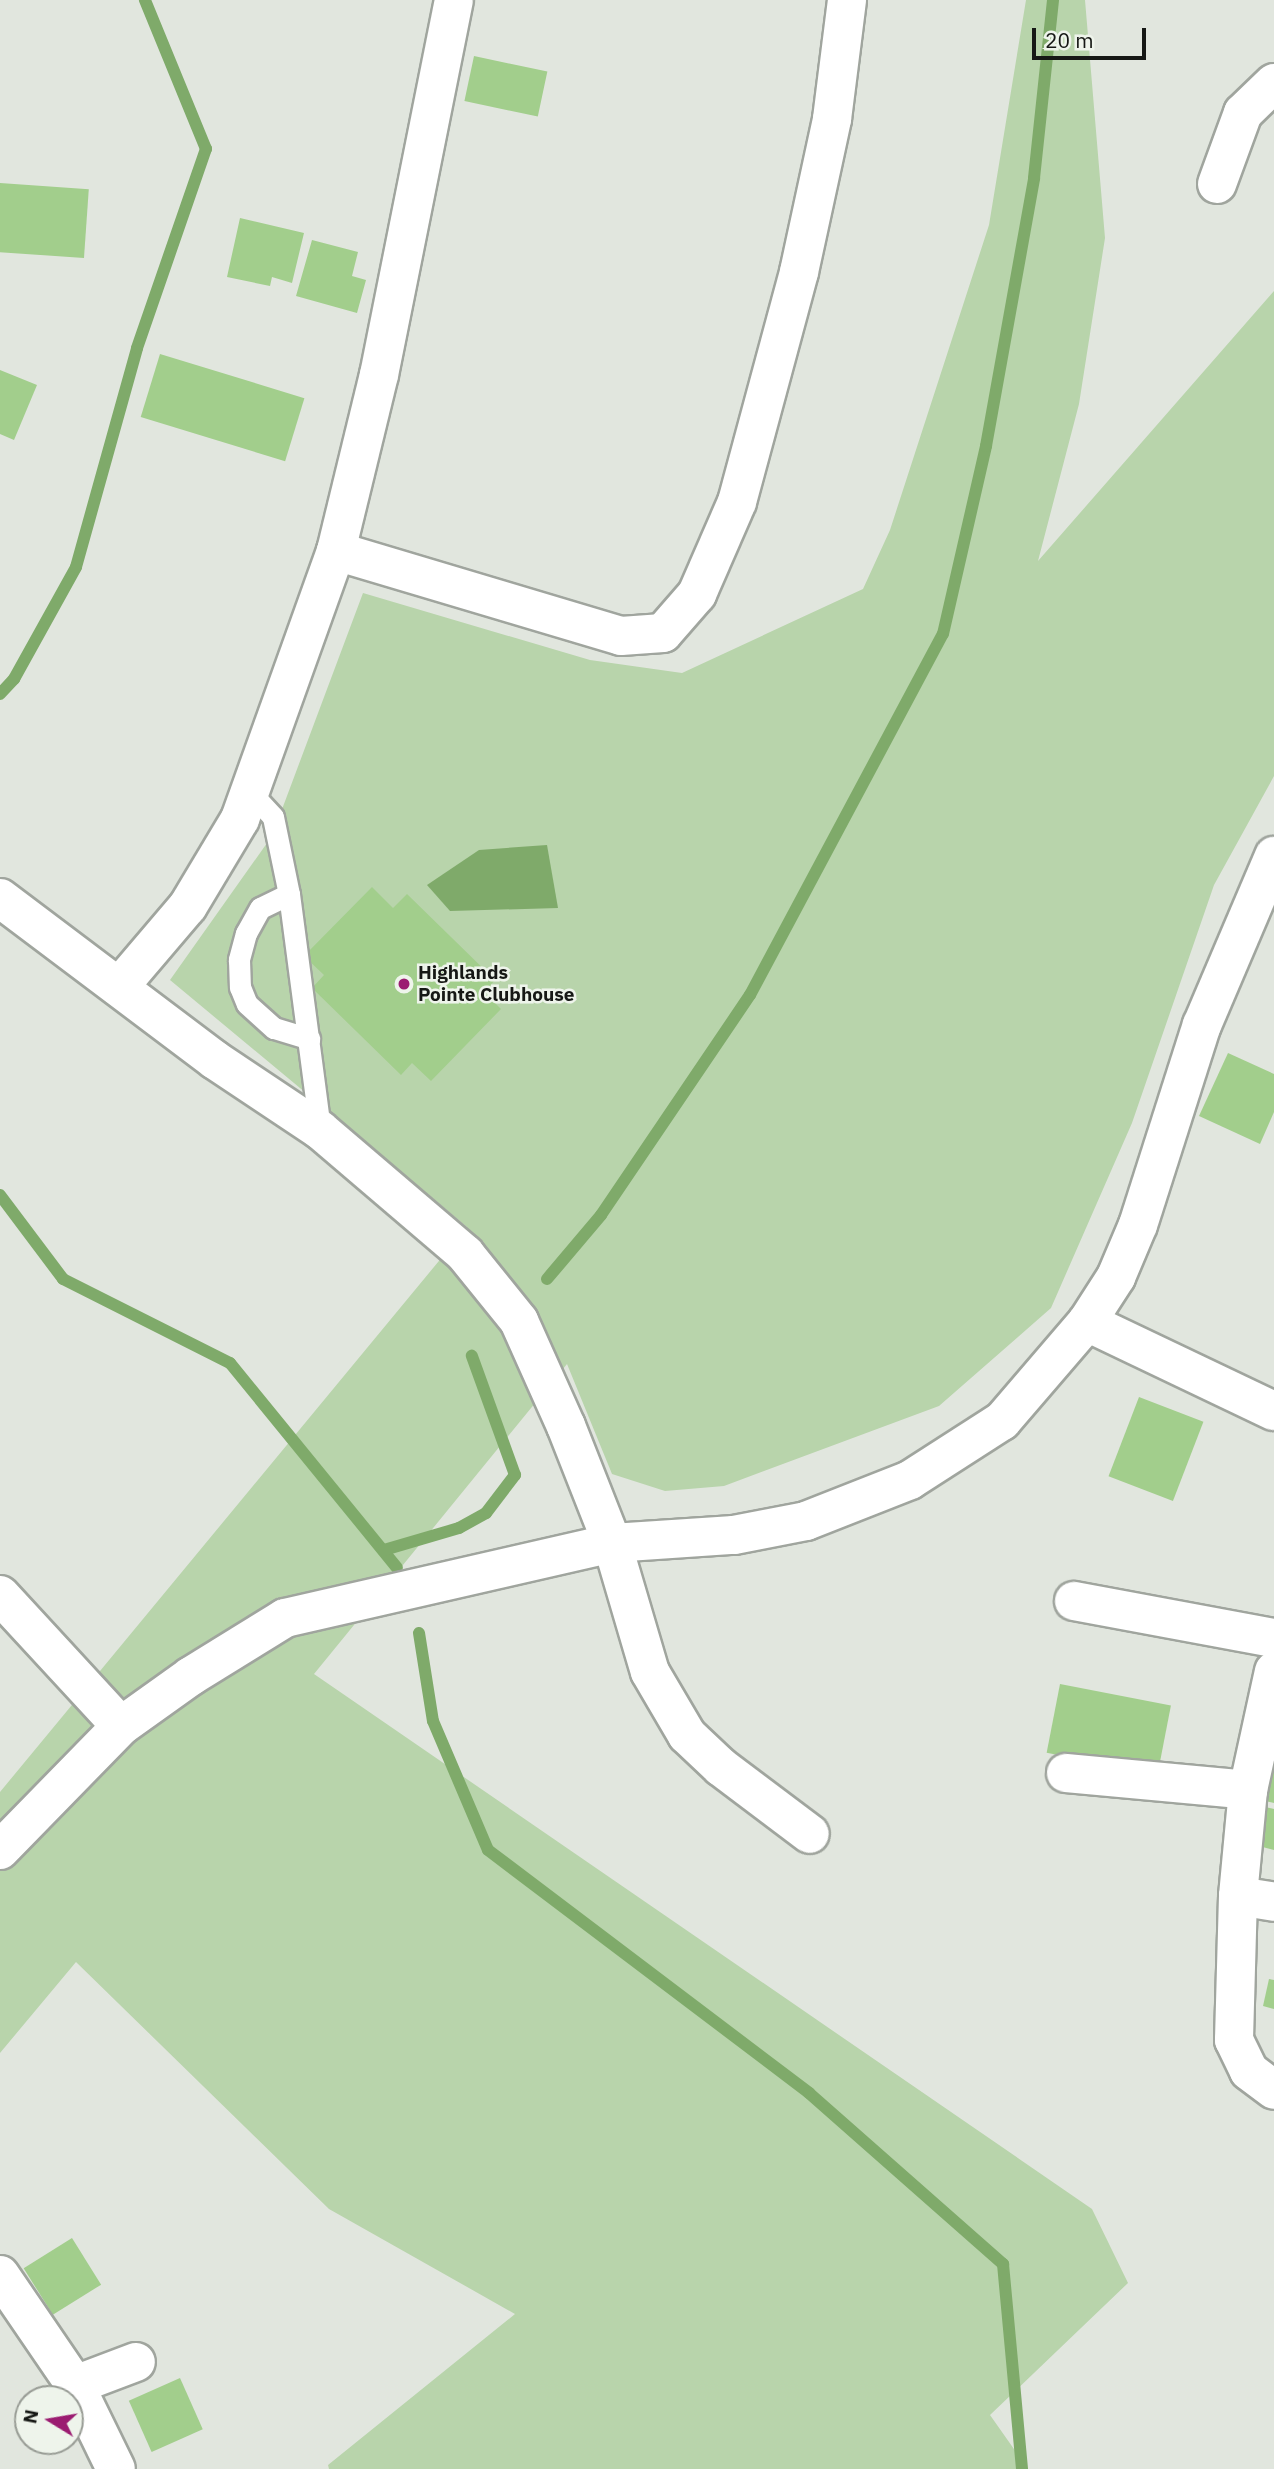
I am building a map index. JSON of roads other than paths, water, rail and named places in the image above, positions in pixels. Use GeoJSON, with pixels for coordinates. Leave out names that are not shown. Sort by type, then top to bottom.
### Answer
{"type":"FeatureCollection","features":[{"type":"Feature","properties":{"kind":"street"},"geometry":{"type":"LineString","coordinates":[[120,987],[188,906],[240,819],[336,551],[379,374],[454,0]]}},
{"type":"Feature","properties":{"kind":"street"},"geometry":{"type":"LineString","coordinates":[[336,551],[621,636],[663,633],[697,594],[737,502],[799,272],[832,119],[847,0]]}},
{"type":"Feature","properties":{"kind":"street"},"geometry":{"type":"LineString","coordinates":[[1217,184],[1243,113],[1274,83]]}},
{"type":"Feature","properties":{"kind":"street"},"geometry":{"type":"LineString","coordinates":[[0,1850],[121,1726],[191,1676],[285,1618],[612,1543],[734,1535],[806,1521],[910,1480],[1002,1421],[1087,1322],[1116,1277],[1138,1225],[1202,1025],[1274,856]]}},
{"type":"Feature","properties":{"kind":"street"},"geometry":{"type":"LineString","coordinates":[[0,898],[27,923],[120,987],[215,1060],[320,1130],[465,1254],[519,1321],[612,1543],[650,1672],[687,1735],[721,1767],[810,1834]]}},
{"type":"Feature","properties":{"kind":"street"},"geometry":{"type":"LineString","coordinates":[[1087,1322],[1274,1411]]}},
{"type":"Feature","properties":{"kind":"street"},"geometry":{"type":"LineString","coordinates":[[0,1595],[121,1726]]}},
{"type":"Feature","properties":{"kind":"street"},"geometry":{"type":"LineString","coordinates":[[1074,1601],[1274,1638]]}},
{"type":"Feature","properties":{"kind":"street"},"geometry":{"type":"LineString","coordinates":[[1274,1671],[1267,1729],[1248,1790],[1256,1899],[1234,2040],[1249,2071],[1274,2090]]}},
{"type":"Feature","properties":{"kind":"street"},"geometry":{"type":"LineString","coordinates":[[1066,1773],[1248,1790]]}},
{"type":"Feature","properties":{"kind":"street"},"geometry":{"type":"LineString","coordinates":[[0,2275],[75,2385],[136,2362]]}},
{"type":"Feature","properties":{"kind":"street"},"geometry":{"type":"LineString","coordinates":[[84,2403],[116,2469]]}},
{"type":"Feature","properties":{"kind":"lane"},"geometry":{"type":"LineString","coordinates":[[249,791],[273,817],[289,894],[320,1130]]}},
{"type":"Feature","properties":{"kind":"lane"},"geometry":{"type":"LineString","coordinates":[[289,894],[260,908],[246,933],[239,960],[240,987],[247,1004],[266,1023],[309,1039]]}},
{"type":"Feature","properties":{"kind":"waterway"},"geometry":{"type":"LineString","coordinates":[[0,694],[14,679],[76,567],[137,348],[206,149],[145,0]]}},
{"type":"Feature","properties":{"kind":"waterway"},"geometry":{"type":"LineString","coordinates":[[547,1279],[601,1215],[750,995],[943,634],[986,446],[1034,178],[1053,0]]}},
{"type":"Feature","properties":{"kind":"waterway"},"geometry":{"type":"LineString","coordinates":[[0,1195],[63,1279],[230,1363],[397,1568]]}},
{"type":"Feature","properties":{"kind":"waterway"},"geometry":{"type":"LineString","coordinates":[[384,1550],[459,1528],[486,1513],[515,1475],[472,1356]]}},
{"type":"Feature","properties":{"kind":"waterway"},"geometry":{"type":"LineString","coordinates":[[419,1633],[433,1721],[488,1850],[809,2093],[1003,2264],[1022,2469]]}},
{"type":"Feature","properties":{"kind":"place","name":"Highlands Pointe Clubhouse"},"geometry":{"type":"Point","coordinates":[404,984]}}]}
